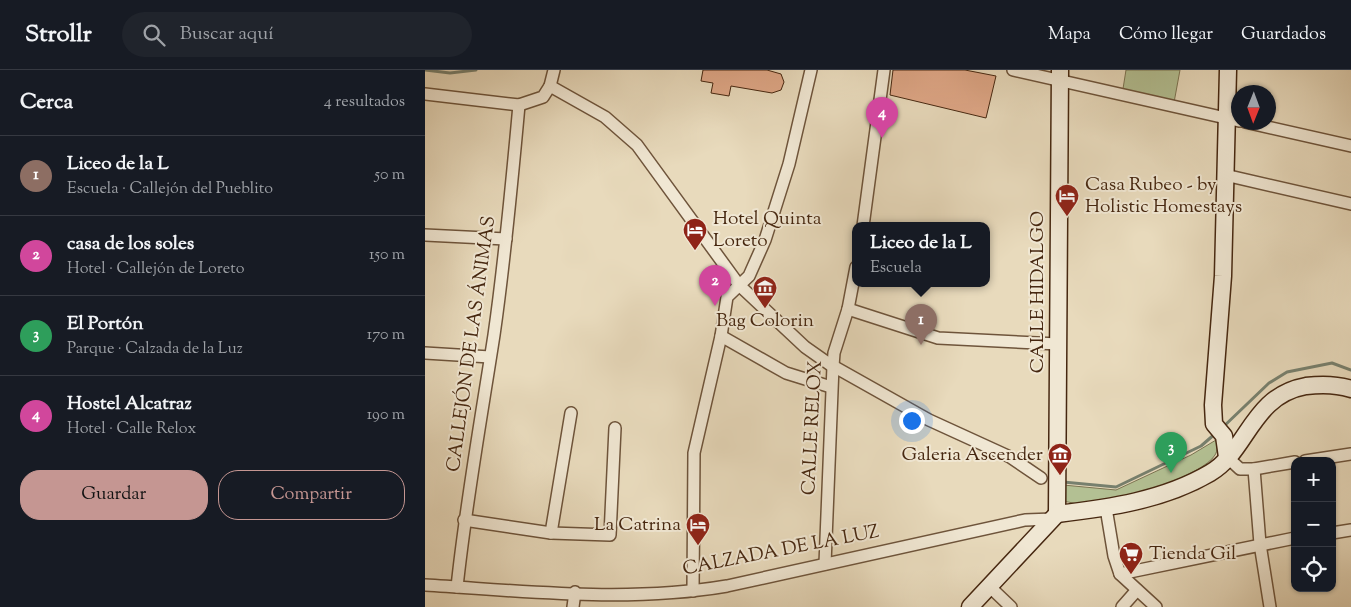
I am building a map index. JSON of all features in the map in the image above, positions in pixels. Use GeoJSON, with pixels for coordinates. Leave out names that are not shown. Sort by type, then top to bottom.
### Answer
{"type":"FeatureCollection","features":[{"type":"Feature","properties":{"kind":"main road"},"geometry":{"type":"LineString","coordinates":[[1227,70],[1231,110]]}},
{"type":"Feature","properties":{"kind":"main road","name":"CALLE HIDALGO"},"geometry":{"type":"LineString","coordinates":[[1055,517],[1060,75]]}},
{"type":"Feature","properties":{"kind":"main road"},"geometry":{"type":"LineString","coordinates":[[1227,457],[1219,430],[1213,389],[1223,276],[1225,175],[1231,128]]}},
{"type":"Feature","properties":{"kind":"main road","name":"CALZADA DE LA LUZ"},"geometry":{"type":"LineString","coordinates":[[1055,517],[1139,501],[1189,484],[1212,472],[1227,457],[1260,413],[1282,394],[1298,388],[1323,384],[1351,389]]}},
{"type":"Feature","properties":{"kind":"main road"},"geometry":{"type":"LineString","coordinates":[[970,607],[1055,517]]}},
{"type":"Feature","properties":{"kind":"street"},"geometry":{"type":"LineString","coordinates":[[425,94],[519,106],[543,97],[550,86],[554,70]]}},
{"type":"Feature","properties":{"kind":"street"},"geometry":{"type":"LineString","coordinates":[[693,591],[694,453],[721,336],[727,297],[749,276],[765,240],[780,195],[811,70]]}},
{"type":"Feature","properties":{"kind":"street"},"geometry":{"type":"LineString","coordinates":[[864,222],[883,70]]}},
{"type":"Feature","properties":{"kind":"street"},"geometry":{"type":"LineString","coordinates":[[1013,70],[1060,75],[1231,120]]}},
{"type":"Feature","properties":{"kind":"street"},"geometry":{"type":"LineString","coordinates":[[550,86],[605,118],[637,146],[739,286],[805,347],[832,366],[929,420],[1010,457],[1041,478]]}},
{"type":"Feature","properties":{"kind":"street","name":"CALLEJÓN DE LAS ÁNIMAS"},"geometry":{"type":"LineString","coordinates":[[457,587],[464,520],[490,357],[506,239],[519,106]]}},
{"type":"Feature","properties":{"kind":"street"},"geometry":{"type":"LineString","coordinates":[[1276,129],[1351,146]]}},
{"type":"Feature","properties":{"kind":"street"},"geometry":{"type":"LineString","coordinates":[[1225,175],[1351,204]]}},
{"type":"Feature","properties":{"kind":"street"},"geometry":{"type":"LineString","coordinates":[[425,235],[506,239]]}},
{"type":"Feature","properties":{"kind":"street","name":"CALLE RELOX"},"geometry":{"type":"LineString","coordinates":[[825,564],[832,366],[834,353],[849,309],[853,287]]}},
{"type":"Feature","properties":{"kind":"street"},"geometry":{"type":"LineString","coordinates":[[849,309],[938,338],[1058,344]]}},
{"type":"Feature","properties":{"kind":"street"},"geometry":{"type":"LineString","coordinates":[[721,336],[786,373],[831,387]]}},
{"type":"Feature","properties":{"kind":"street"},"geometry":{"type":"LineString","coordinates":[[425,353],[490,357]]}},
{"type":"Feature","properties":{"kind":"street"},"geometry":{"type":"LineString","coordinates":[[551,533],[571,413]]}},
{"type":"Feature","properties":{"kind":"street"},"geometry":{"type":"LineString","coordinates":[[464,520],[551,533],[610,535],[615,428]]}},
{"type":"Feature","properties":{"kind":"street"},"geometry":{"type":"LineString","coordinates":[[1331,457],[1351,454]]}},
{"type":"Feature","properties":{"kind":"street"},"geometry":{"type":"LineString","coordinates":[[1227,457],[1240,469],[1254,469],[1291,463]]}},
{"type":"Feature","properties":{"kind":"street"},"geometry":{"type":"LineString","coordinates":[[1254,469],[1261,544],[1270,607]]}},
{"type":"Feature","properties":{"kind":"street"},"geometry":{"type":"LineString","coordinates":[[1106,508],[1114,556],[1120,574],[1156,607]]}},
{"type":"Feature","properties":{"kind":"street","name":"CALZADA DE LA LUZ"},"geometry":{"type":"LineString","coordinates":[[425,585],[635,596],[693,591],[727,586],[1025,520],[1055,517]]}},
{"type":"Feature","properties":{"kind":"street"},"geometry":{"type":"LineString","coordinates":[[1336,532],[1351,530]]}},
{"type":"Feature","properties":{"kind":"street"},"geometry":{"type":"LineString","coordinates":[[1120,574],[1291,539]]}},
{"type":"Feature","properties":{"kind":"street"},"geometry":{"type":"LineString","coordinates":[[990,587],[1011,607]]}},
{"type":"Feature","properties":{"kind":"street"},"geometry":{"type":"LineString","coordinates":[[1122,607],[1137,590]]}},
{"type":"Feature","properties":{"kind":"street"},"geometry":{"type":"LineString","coordinates":[[573,607],[575,592]]}},
{"type":"Feature","properties":{"kind":"green space"},"geometry":{"type":"Polygon","coordinates":[[[1126,70],[1180,70],[1173,108],[1122,95],[1126,70]]]}},
{"type":"Feature","properties":{"kind":"green space"},"geometry":{"type":"Polygon","coordinates":[[[1216,440],[1216,453],[1207,463],[1194,472],[1156,488],[1100,504],[1085,505],[1062,501],[1063,485],[1116,490],[1191,455],[1216,440]]]}},
{"type":"Feature","properties":{"kind":"building"},"geometry":{"type":"Polygon","coordinates":[[[703,70],[767,70],[781,74],[784,82],[781,90],[772,93],[731,86],[729,96],[711,93],[713,83],[701,81],[703,70]]]}},
{"type":"Feature","properties":{"kind":"building"},"geometry":{"type":"Polygon","coordinates":[[[893,70],[965,70],[996,76],[986,118],[890,95],[893,70]]]}},
{"type":"Feature","properties":{"kind":"waterway"},"geometry":{"type":"LineString","coordinates":[[425,70],[450,73],[476,70]]}},
{"type":"Feature","properties":{"kind":"waterway"},"geometry":{"type":"LineString","coordinates":[[1222,428],[1269,383],[1287,372],[1332,363],[1351,370]]}},
{"type":"Feature","properties":{"kind":"waterway"},"geometry":{"type":"LineString","coordinates":[[1063,482],[1116,487],[1201,446],[1216,433]]}},
{"type":"Feature","properties":{"kind":"place","name":"Hostel Alcatraz"},"geometry":{"type":"Point","coordinates":[882,138]}},
{"type":"Feature","properties":{"kind":"place","name":"Casa Rubeo - by Holistic Homestays"},"geometry":{"type":"Point","coordinates":[1067,217]}},
{"type":"Feature","properties":{"kind":"place","name":"Hotel Quinta Loreto"},"geometry":{"type":"Point","coordinates":[695,251]}},
{"type":"Feature","properties":{"kind":"place","name":"casa de los soles"},"geometry":{"type":"Point","coordinates":[715,306]}},
{"type":"Feature","properties":{"kind":"place","name":"Bag Colorin"},"geometry":{"type":"Point","coordinates":[765,309]}},
{"type":"Feature","properties":{"kind":"place","name":"Liceo de la L"},"geometry":{"type":"Point","coordinates":[921,345]}},
{"type":"Feature","properties":{"kind":"place","name":"El Portón"},"geometry":{"type":"Point","coordinates":[1171,473]}},
{"type":"Feature","properties":{"kind":"place","name":"Galeria Ascender"},"geometry":{"type":"Point","coordinates":[1060,476]}},
{"type":"Feature","properties":{"kind":"place","name":"La Catrina"},"geometry":{"type":"Point","coordinates":[698,546]}},
{"type":"Feature","properties":{"kind":"place","name":"Tienda Gil"},"geometry":{"type":"Point","coordinates":[1131,575]}}]}
